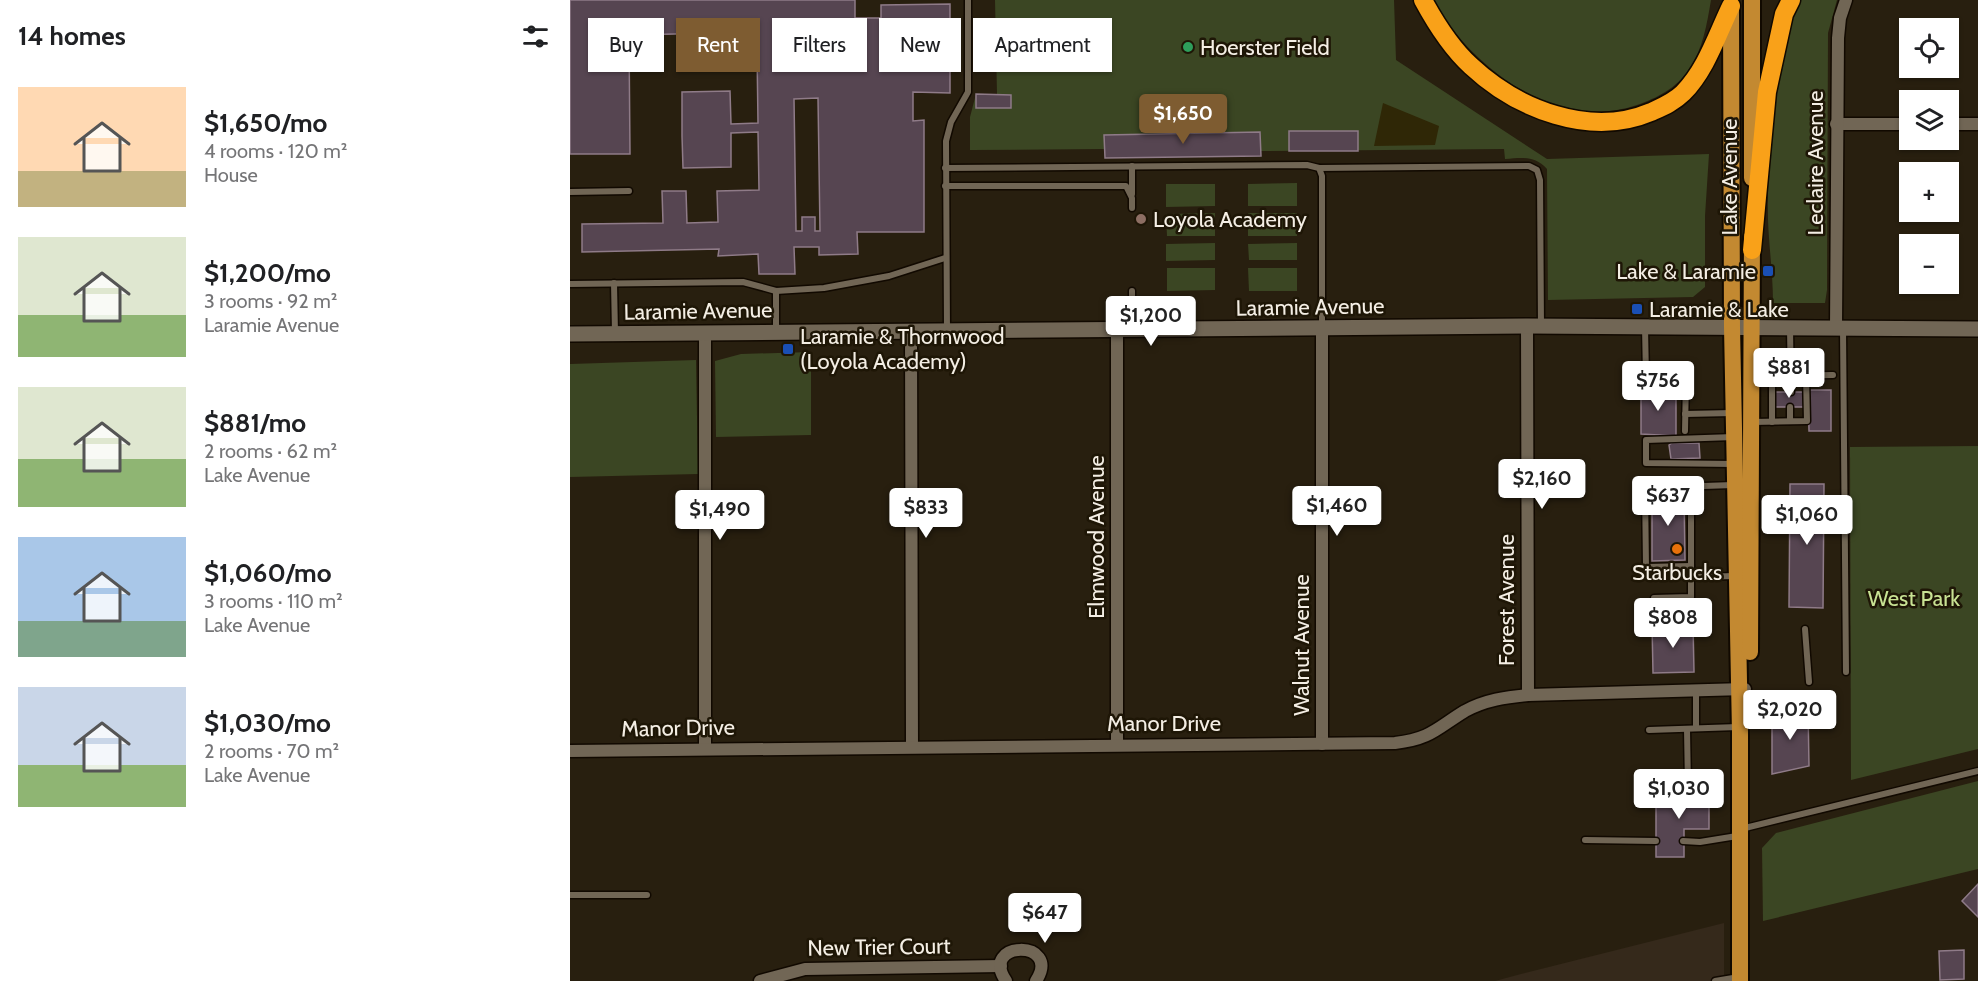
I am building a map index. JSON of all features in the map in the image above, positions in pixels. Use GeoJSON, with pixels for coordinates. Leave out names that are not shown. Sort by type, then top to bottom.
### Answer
{"type":"FeatureCollection","features":[{"type":"Feature","properties":{"kind":"highway"},"geometry":{"type":"LineString","coordinates":[[1423,0],[1453,47],[1485,79],[1534,107],[1583,122],[1629,119],[1666,105],[1682,94],[1707,58],[1731,3]]}},
{"type":"Feature","properties":{"kind":"highway"},"geometry":{"type":"LineString","coordinates":[[1752,250],[1767,92],[1784,14],[1791,0]]}},
{"type":"Feature","properties":{"kind":"main road","name":"Lake Avenue"},"geometry":{"type":"LineString","coordinates":[[1740,979],[1740,727],[1743,689],[1749,666],[1752,0]]}},
{"type":"Feature","properties":{"kind":"main road","name":"Lake Avenue"},"geometry":{"type":"LineString","coordinates":[[1731,3],[1732,327],[1737,576],[1743,689],[1740,785]]}},
{"type":"Feature","properties":{"kind":"street","name":"Leclaire Avenue"},"geometry":{"type":"LineString","coordinates":[[1839,328],[1836,124],[1838,38],[1840,18],[1846,0]]}},
{"type":"Feature","properties":{"kind":"street"},"geometry":{"type":"LineString","coordinates":[[1836,124],[1899,124]]}},
{"type":"Feature","properties":{"kind":"street"},"geometry":{"type":"LineString","coordinates":[[1959,124],[1978,124]]}},
{"type":"Feature","properties":{"kind":"street","name":"Laramie Avenue"},"geometry":{"type":"LineString","coordinates":[[570,334],[1322,330],[1534,326],[1978,329]]}},
{"type":"Feature","properties":{"kind":"street","name":"Forest Avenue"},"geometry":{"type":"LineString","coordinates":[[1528,695],[1534,326]]}},
{"type":"Feature","properties":{"kind":"street","name":"Elmwood Avenue"},"geometry":{"type":"LineString","coordinates":[[1117,744],[1124,330]]}},
{"type":"Feature","properties":{"kind":"street","name":"Walnut Avenue"},"geometry":{"type":"LineString","coordinates":[[1322,330],[1322,744]]}},
{"type":"Feature","properties":{"kind":"street"},"geometry":{"type":"LineString","coordinates":[[911,332],[912,746]]}},
{"type":"Feature","properties":{"kind":"street"},"geometry":{"type":"LineString","coordinates":[[705,333],[705,749]]}},
{"type":"Feature","properties":{"kind":"street","name":"Manor Drive"},"geometry":{"type":"LineString","coordinates":[[570,751],[1117,744],[1322,744],[1410,741],[1436,732],[1464,712],[1497,698],[1528,695],[1743,689]]}},
{"type":"Feature","properties":{"kind":"street"},"geometry":{"type":"LineString","coordinates":[[1006,981],[1001,966],[1006,955],[1018,949],[1030,951],[1041,967],[1036,981]]}},
{"type":"Feature","properties":{"kind":"street","name":"New Trier Court"},"geometry":{"type":"LineString","coordinates":[[760,981],[805,969],[1001,966]]}},
{"type":"Feature","properties":{"kind":"lane"},"geometry":{"type":"LineString","coordinates":[[947,332],[945,168],[948,129],[968,92],[968,0]]}},
{"type":"Feature","properties":{"kind":"lane"},"geometry":{"type":"LineString","coordinates":[[1132,208],[1134,166]]}},
{"type":"Feature","properties":{"kind":"lane"},"geometry":{"type":"LineString","coordinates":[[945,168],[1529,166],[1537,170],[1540,180],[1534,326]]}},
{"type":"Feature","properties":{"kind":"lane"},"geometry":{"type":"LineString","coordinates":[[1319,168],[1322,176],[1322,330]]}},
{"type":"Feature","properties":{"kind":"lane"},"geometry":{"type":"LineString","coordinates":[[945,186],[1120,185],[1126,186],[1132,198]]}},
{"type":"Feature","properties":{"kind":"lane"},"geometry":{"type":"LineString","coordinates":[[570,192],[629,191]]}},
{"type":"Feature","properties":{"kind":"lane"},"geometry":{"type":"LineString","coordinates":[[570,284],[743,282],[776,291],[856,284],[945,258]]}},
{"type":"Feature","properties":{"kind":"lane"},"geometry":{"type":"LineString","coordinates":[[614,283],[615,334]]}},
{"type":"Feature","properties":{"kind":"lane"},"geometry":{"type":"LineString","coordinates":[[776,291],[776,333]]}},
{"type":"Feature","properties":{"kind":"lane"},"geometry":{"type":"LineString","coordinates":[[1124,330],[1132,291]]}},
{"type":"Feature","properties":{"kind":"lane"},"geometry":{"type":"LineString","coordinates":[[1645,327],[1646,377],[1686,378],[1685,430]]}},
{"type":"Feature","properties":{"kind":"lane"},"geometry":{"type":"LineString","coordinates":[[1790,327],[1791,392]]}},
{"type":"Feature","properties":{"kind":"lane"},"geometry":{"type":"LineString","coordinates":[[1839,328],[1846,672]]}},
{"type":"Feature","properties":{"kind":"lane"},"geometry":{"type":"LineString","coordinates":[[1751,422],[1807,421],[1806,375]]}},
{"type":"Feature","properties":{"kind":"lane"},"geometry":{"type":"LineString","coordinates":[[1751,376],[1833,375]]}},
{"type":"Feature","properties":{"kind":"lane"},"geometry":{"type":"LineString","coordinates":[[1772,376],[1772,422]]}},
{"type":"Feature","properties":{"kind":"lane"},"geometry":{"type":"LineString","coordinates":[[1790,407],[1790,421]]}},
{"type":"Feature","properties":{"kind":"lane"},"geometry":{"type":"LineString","coordinates":[[1685,414],[1734,413]]}},
{"type":"Feature","properties":{"kind":"lane"},"geometry":{"type":"LineString","coordinates":[[1734,437],[1646,440],[1646,462],[1735,464]]}},
{"type":"Feature","properties":{"kind":"lane"},"geometry":{"type":"LineString","coordinates":[[1691,567],[1646,567],[1645,488],[1735,485]]}},
{"type":"Feature","properties":{"kind":"lane"},"geometry":{"type":"LineString","coordinates":[[1654,598],[1691,597],[1691,486]]}},
{"type":"Feature","properties":{"kind":"lane"},"geometry":{"type":"LineString","coordinates":[[1691,577],[1737,576]]}},
{"type":"Feature","properties":{"kind":"lane"},"geometry":{"type":"LineString","coordinates":[[1805,629],[1809,682]]}},
{"type":"Feature","properties":{"kind":"lane"},"geometry":{"type":"LineString","coordinates":[[1696,690],[1696,728]]}},
{"type":"Feature","properties":{"kind":"lane"},"geometry":{"type":"LineString","coordinates":[[1649,730],[1740,727]]}},
{"type":"Feature","properties":{"kind":"lane"},"geometry":{"type":"LineString","coordinates":[[1687,729],[1688,786]]}},
{"type":"Feature","properties":{"kind":"lane"},"geometry":{"type":"LineString","coordinates":[[1683,841],[1700,842],[1978,771]]}},
{"type":"Feature","properties":{"kind":"lane"},"geometry":{"type":"LineString","coordinates":[[1585,840],[1656,841]]}},
{"type":"Feature","properties":{"kind":"lane"},"geometry":{"type":"LineString","coordinates":[[570,895],[647,895]]}},
{"type":"Feature","properties":{"kind":"lane"},"geometry":{"type":"LineString","coordinates":[[1715,981],[1740,979]]}},
{"type":"Feature","properties":{"kind":"shaded area"},"geometry":{"type":"Polygon","coordinates":[[[1724,923],[1724,981],[1495,981],[1521,974],[1724,923]]]}},
{"type":"Feature","properties":{"kind":"green space"},"geometry":{"type":"Polygon","coordinates":[[[995,0],[1394,0],[1396,60],[1547,159],[1709,154],[1705,216],[1705,287],[1693,297],[1548,300],[1547,169],[1532,159],[1505,159],[1504,149],[1261,151],[1261,156],[1105,158],[1104,149],[970,150],[970,117],[976,94],[997,94],[997,72],[1112,72],[1112,18],[995,18],[995,0]]]}},
{"type":"Feature","properties":{"kind":"green space"},"geometry":{"type":"Polygon","coordinates":[[[1433,0],[1711,0],[1698,53],[1679,82],[1659,96],[1637,105],[1606,111],[1576,110],[1546,102],[1518,88],[1469,49],[1449,25],[1433,0]]]}},
{"type":"Feature","properties":{"kind":"green space"},"geometry":{"type":"Polygon","coordinates":[[[1800,0],[1837,0],[1828,33],[1827,290],[1825,303],[1773,303],[1768,220],[1768,175],[1772,130],[1778,85],[1788,41],[1785,37],[1800,0]]]}},
{"type":"Feature","properties":{"kind":"green space"},"geometry":{"type":"Polygon","coordinates":[[[1297,183],[1297,206],[1248,206],[1248,184],[1297,183]]]}},
{"type":"Feature","properties":{"kind":"green space"},"geometry":{"type":"Polygon","coordinates":[[[1166,184],[1215,184],[1215,206],[1166,207],[1166,184]]]}},
{"type":"Feature","properties":{"kind":"green space"},"geometry":{"type":"Polygon","coordinates":[[[1215,213],[1215,236],[1167,236],[1166,214],[1215,213]]]}},
{"type":"Feature","properties":{"kind":"green space"},"geometry":{"type":"Polygon","coordinates":[[[1248,213],[1297,213],[1297,236],[1248,236],[1248,213]]]}},
{"type":"Feature","properties":{"kind":"green space"},"geometry":{"type":"Polygon","coordinates":[[[1215,243],[1215,260],[1166,261],[1166,244],[1215,243]]]}},
{"type":"Feature","properties":{"kind":"green space"},"geometry":{"type":"Polygon","coordinates":[[[1297,243],[1297,260],[1249,260],[1248,244],[1297,243]]]}},
{"type":"Feature","properties":{"kind":"green space"},"geometry":{"type":"Polygon","coordinates":[[[1167,268],[1215,268],[1215,290],[1167,291],[1167,268]]]}},
{"type":"Feature","properties":{"kind":"green space"},"geometry":{"type":"Polygon","coordinates":[[[1248,268],[1297,268],[1297,291],[1249,291],[1248,268]]]}},
{"type":"Feature","properties":{"kind":"green space"},"geometry":{"type":"Polygon","coordinates":[[[811,352],[811,435],[716,437],[715,361],[741,354],[811,352]]]}},
{"type":"Feature","properties":{"kind":"green space"},"geometry":{"type":"Polygon","coordinates":[[[696,360],[698,474],[570,477],[570,364],[696,360]]]}},
{"type":"Feature","properties":{"kind":"green space","name":"West Park"},"geometry":{"type":"Polygon","coordinates":[[[1978,446],[1978,749],[1851,780],[1850,447],[1978,446]]]}},
{"type":"Feature","properties":{"kind":"green space"},"geometry":{"type":"Polygon","coordinates":[[[1978,781],[1978,869],[1763,921],[1762,848],[1776,833],[1978,781]]]}},
{"type":"Feature","properties":{"kind":"sand"},"geometry":{"type":"Polygon","coordinates":[[[1383,103],[1439,126],[1435,145],[1374,146],[1383,103]]]}},
{"type":"Feature","properties":{"kind":"building"},"geometry":{"type":"Polygon","coordinates":[[[570,0],[855,0],[855,18],[772,18],[772,72],[867,72],[867,18],[879,18],[879,72],[950,72],[950,93],[913,92],[913,121],[924,120],[924,232],[857,232],[858,254],[819,255],[819,247],[794,247],[795,274],[759,274],[758,254],[718,256],[719,249],[582,252],[582,224],[663,223],[662,191],[686,191],[687,223],[718,222],[717,191],[759,190],[758,132],[731,133],[731,167],[683,168],[682,92],[730,91],[731,124],[758,123],[760,18],[676,18],[676,34],[664,34],[664,18],[588,18],[588,72],[629,72],[630,154],[570,154],[570,0]],[[818,98],[794,99],[796,231],[802,231],[802,217],[815,217],[815,231],[820,231],[818,98]]]}},
{"type":"Feature","properties":{"kind":"building"},"geometry":{"type":"Polygon","coordinates":[[[950,4],[950,18],[881,18],[881,5],[950,4]]]}},
{"type":"Feature","properties":{"kind":"building"},"geometry":{"type":"Polygon","coordinates":[[[976,94],[1011,95],[1011,108],[976,108],[976,94]]]}},
{"type":"Feature","properties":{"kind":"building"},"geometry":{"type":"Polygon","coordinates":[[[1289,131],[1358,131],[1358,151],[1289,151],[1289,131]]]}},
{"type":"Feature","properties":{"kind":"building"},"geometry":{"type":"Polygon","coordinates":[[[1260,132],[1261,156],[1105,158],[1104,135],[1260,132]]]}},
{"type":"Feature","properties":{"kind":"building"},"geometry":{"type":"Polygon","coordinates":[[[1641,388],[1658,388],[1663,390],[1663,393],[1676,393],[1676,436],[1641,434],[1641,388]]]}},
{"type":"Feature","properties":{"kind":"building"},"geometry":{"type":"Polygon","coordinates":[[[1808,390],[1831,390],[1831,431],[1809,431],[1808,390]]]}},
{"type":"Feature","properties":{"kind":"building"},"geometry":{"type":"Polygon","coordinates":[[[1773,392],[1804,392],[1804,407],[1774,407],[1773,392]]]}},
{"type":"Feature","properties":{"kind":"building"},"geometry":{"type":"Polygon","coordinates":[[[1699,443],[1700,458],[1671,459],[1669,445],[1699,443]]]}},
{"type":"Feature","properties":{"kind":"building"},"geometry":{"type":"Polygon","coordinates":[[[1790,484],[1824,484],[1823,608],[1789,607],[1790,484]]]}},
{"type":"Feature","properties":{"kind":"building"},"geometry":{"type":"Polygon","coordinates":[[[1652,494],[1684,494],[1685,560],[1652,561],[1652,494]]]}},
{"type":"Feature","properties":{"kind":"building"},"geometry":{"type":"Polygon","coordinates":[[[1693,624],[1694,672],[1653,673],[1652,625],[1693,624]]]}},
{"type":"Feature","properties":{"kind":"building"},"geometry":{"type":"Polygon","coordinates":[[[1808,706],[1809,766],[1772,774],[1772,716],[1808,706]]]}},
{"type":"Feature","properties":{"kind":"building"},"geometry":{"type":"Polygon","coordinates":[[[1656,792],[1709,792],[1709,829],[1684,829],[1684,857],[1656,857],[1656,792]]]}},
{"type":"Feature","properties":{"kind":"building"},"geometry":{"type":"Polygon","coordinates":[[[1978,884],[1978,917],[1962,901],[1978,884]]]}},
{"type":"Feature","properties":{"kind":"building"},"geometry":{"type":"Polygon","coordinates":[[[1964,950],[1964,979],[1940,980],[1939,951],[1964,950]]]}},
{"type":"Feature","properties":{"kind":"place","name":"Hoerster Field"},"geometry":{"type":"Point","coordinates":[1188,47]}},
{"type":"Feature","properties":{"kind":"place","name":"Loyola Academy"},"geometry":{"type":"Point","coordinates":[1141,219]}},
{"type":"Feature","properties":{"kind":"place","name":"Lake & Laramie"},"geometry":{"type":"Point","coordinates":[1768,271]}},
{"type":"Feature","properties":{"kind":"place","name":"Laramie & Lake"},"geometry":{"type":"Point","coordinates":[1637,309]}},
{"type":"Feature","properties":{"kind":"place","name":"Laramie & Thornwood (Loyola Academy)"},"geometry":{"type":"Point","coordinates":[788,349]}},
{"type":"Feature","properties":{"kind":"place","name":"Starbucks"},"geometry":{"type":"Point","coordinates":[1677,549]}}]}
